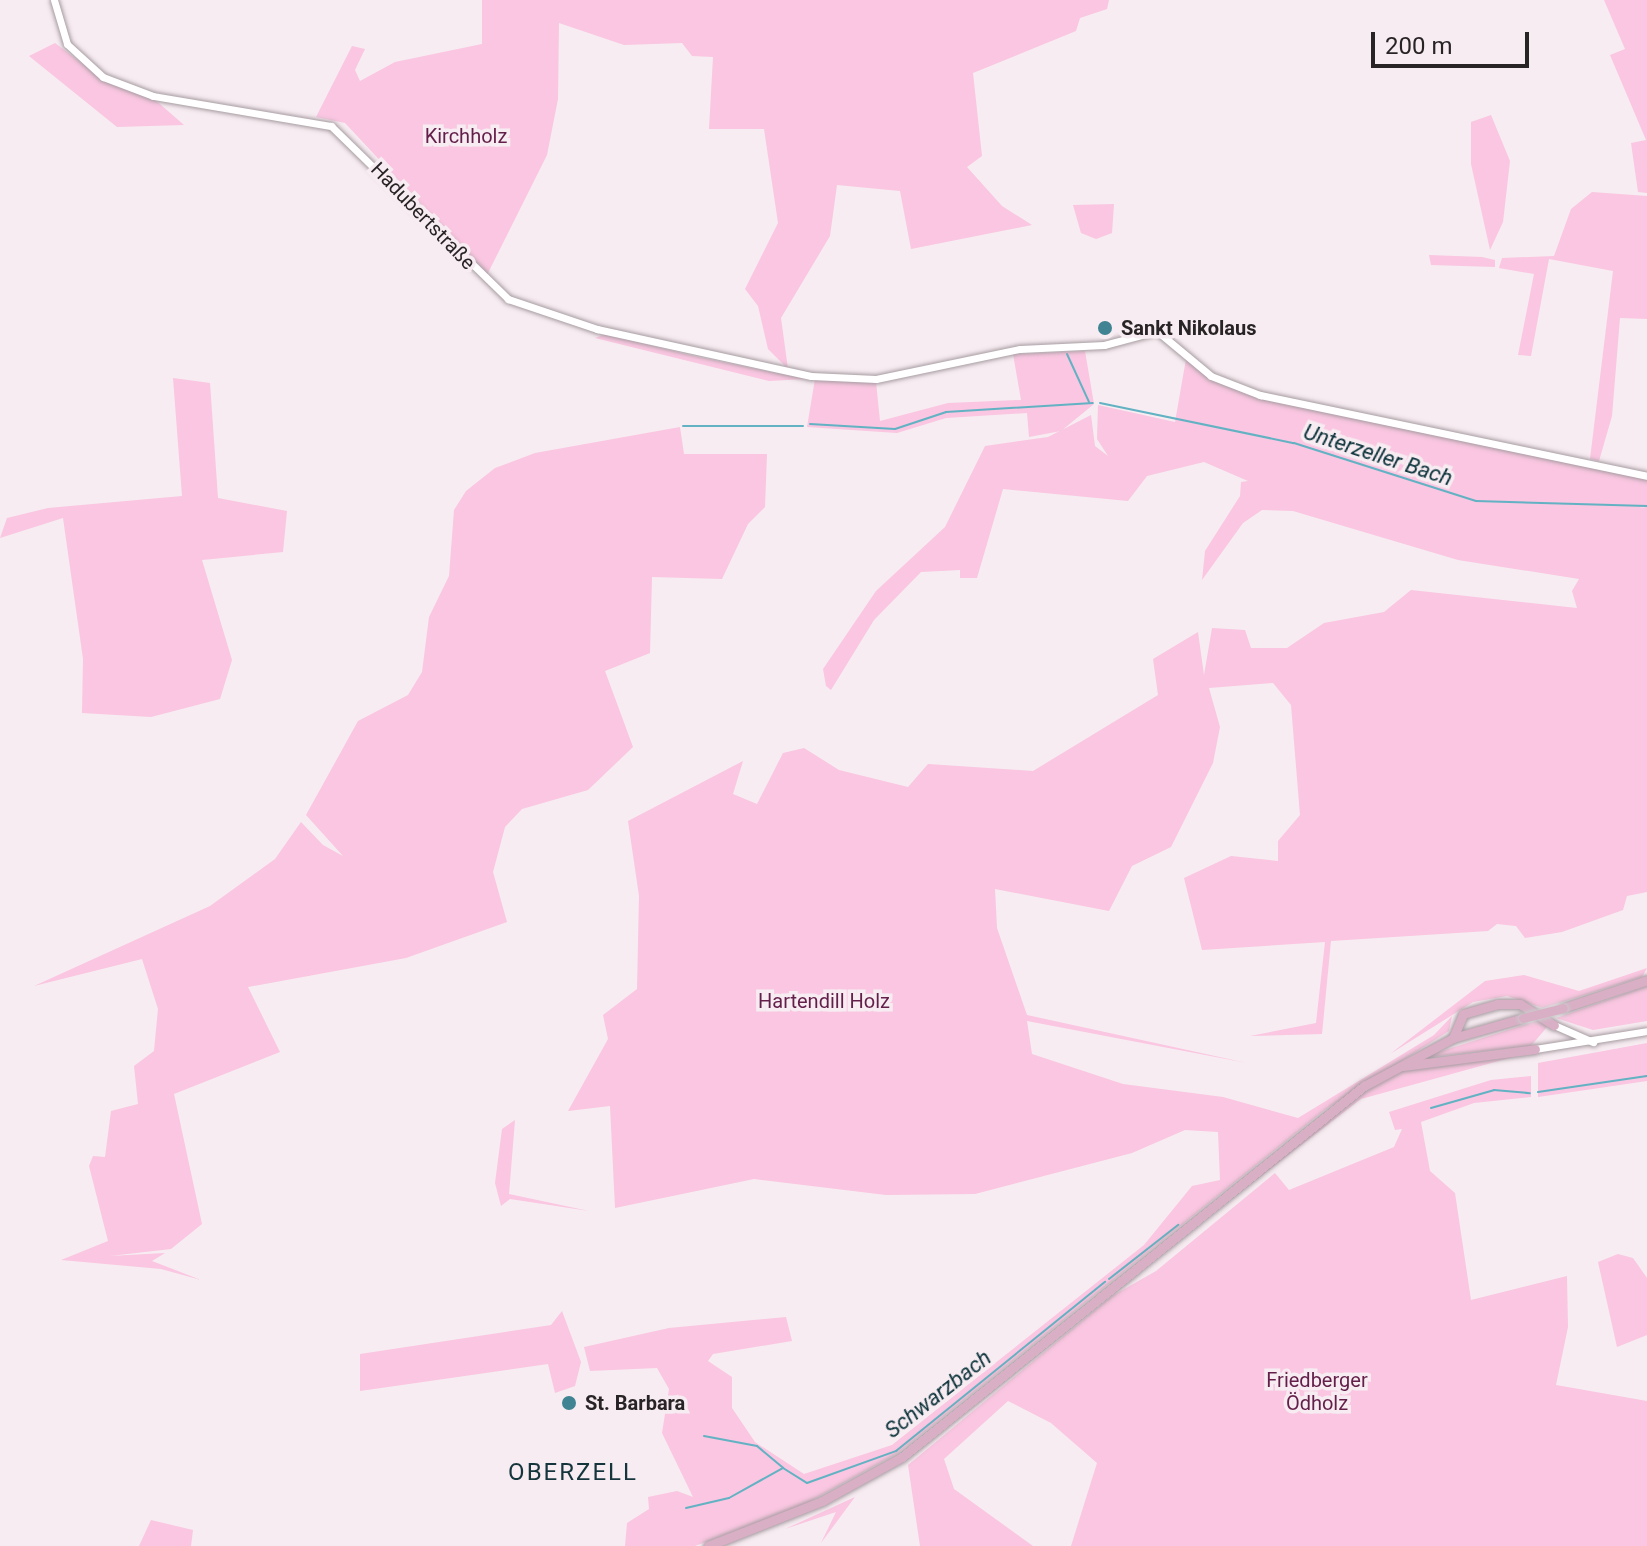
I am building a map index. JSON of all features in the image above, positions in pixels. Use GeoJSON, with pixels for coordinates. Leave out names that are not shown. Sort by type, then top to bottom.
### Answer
{"type":"FeatureCollection","features":[{"type":"Feature","properties":{"kind":"main road"},"geometry":{"type":"LineString","coordinates":[[708,1546],[822,1501],[902,1457],[1388,1070],[1453,1038],[1563,1008],[1647,980]]}},
{"type":"Feature","properties":{"kind":"main road"},"geometry":{"type":"LineString","coordinates":[[1453,1038],[1463,1014],[1497,1004],[1520,1004],[1554,1025]]}},
{"type":"Feature","properties":{"kind":"main road"},"geometry":{"type":"LineString","coordinates":[[1388,1070],[1535,1049]]}},
{"type":"Feature","properties":{"kind":"street","name":"Hadubertstraße"},"geometry":{"type":"LineString","coordinates":[[54,0],[74,54],[120,85],[303,117],[338,130],[478,274],[520,305],[667,347],[837,379],[913,376],[1020,349],[1104,345],[1157,331],[1211,376],[1260,395],[1647,476]]}},
{"type":"Feature","properties":{"kind":"street"},"geometry":{"type":"LineString","coordinates":[[1554,1025],[1599,1043]]}},
{"type":"Feature","properties":{"kind":"street"},"geometry":{"type":"LineString","coordinates":[[1535,1049],[1599,1043],[1647,1031]]}},
{"type":"Feature","properties":{"kind":"green space","name":"Kirchholz"},"geometry":{"type":"Polygon","coordinates":[[[482,0],[1109,0],[1107,9],[1080,18],[1076,31],[973,73],[982,156],[967,167],[1002,206],[1032,225],[911,249],[900,191],[837,185],[830,236],[781,318],[788,369],[768,349],[758,306],[745,289],[778,223],[764,129],[709,129],[713,57],[692,56],[682,43],[624,45],[559,23],[558,99],[547,155],[487,275],[345,123],[316,117],[352,46],[365,49],[355,70],[360,81],[395,62],[482,44],[482,0]]]}},
{"type":"Feature","properties":{"kind":"green space"},"geometry":{"type":"Polygon","coordinates":[[[1604,0],[1647,0],[1647,193],[1638,192],[1631,143],[1646,140],[1610,55],[1625,49],[1604,0]]]}},
{"type":"Feature","properties":{"kind":"green space"},"geometry":{"type":"Polygon","coordinates":[[[55,43],[103,79],[153,98],[184,125],[117,127],[29,56],[55,43]]]}},
{"type":"Feature","properties":{"kind":"green space"},"geometry":{"type":"Polygon","coordinates":[[[1491,115],[1510,161],[1503,222],[1490,250],[1471,164],[1471,122],[1491,115]]]}},
{"type":"Feature","properties":{"kind":"green space"},"geometry":{"type":"Polygon","coordinates":[[[1592,192],[1647,196],[1647,319],[1620,318],[1612,416],[1599,461],[1590,459],[1613,271],[1549,259],[1531,356],[1518,355],[1534,274],[1499,268],[1502,258],[1554,256],[1571,209],[1592,192]]]}},
{"type":"Feature","properties":{"kind":"green space"},"geometry":{"type":"Polygon","coordinates":[[[1114,204],[1112,233],[1096,239],[1081,233],[1073,205],[1114,204]]]}},
{"type":"Feature","properties":{"kind":"green space"},"geometry":{"type":"Polygon","coordinates":[[[1429,255],[1482,257],[1495,260],[1495,267],[1431,265],[1429,255]]]}},
{"type":"Feature","properties":{"kind":"green space"},"geometry":{"type":"Polygon","coordinates":[[[605,334],[806,379],[769,381],[595,338],[605,334]]]}},
{"type":"Feature","properties":{"kind":"green space"},"geometry":{"type":"Polygon","coordinates":[[[1085,351],[1094,404],[1061,431],[1029,437],[1027,413],[946,418],[897,433],[807,427],[815,379],[876,382],[880,421],[948,403],[1021,400],[1013,354],[1085,351]]]}},
{"type":"Feature","properties":{"kind":"green space","name":"Hartendill Holz"},"geometry":{"type":"Polygon","coordinates":[[[1186,359],[1259,397],[1647,479],[1647,506],[1639,508],[1647,507],[1647,892],[1627,896],[1623,910],[1562,932],[1525,938],[1516,926],[1497,924],[1488,931],[1331,941],[1322,1034],[1250,1036],[1316,1023],[1325,942],[1202,950],[1184,878],[1231,856],[1278,861],[1278,841],[1300,815],[1291,705],[1273,683],[1209,688],[1220,727],[1213,763],[1171,847],[1132,866],[1109,911],[995,889],[997,928],[1027,1015],[1247,1063],[1027,1021],[1032,1054],[1123,1084],[1223,1097],[1298,1118],[1434,1035],[1452,1016],[1449,1031],[1326,1109],[898,1453],[800,1507],[695,1546],[625,1546],[627,1523],[649,1509],[648,1497],[677,1491],[693,1497],[662,1433],[669,1389],[657,1368],[590,1371],[584,1347],[669,1328],[786,1317],[792,1341],[713,1354],[708,1361],[732,1377],[732,1408],[755,1442],[804,1474],[892,1445],[1144,1245],[1192,1186],[1220,1180],[1218,1132],[1185,1130],[1132,1153],[975,1194],[886,1195],[754,1179],[615,1208],[610,1106],[568,1111],[608,1039],[603,1015],[637,989],[639,896],[628,821],[743,761],[733,794],[757,804],[783,753],[804,748],[839,770],[908,787],[928,764],[1033,771],[1158,695],[1153,659],[1198,632],[1204,675],[1212,628],[1245,630],[1251,648],[1287,648],[1324,623],[1384,612],[1411,590],[1577,608],[1572,591],[1579,579],[1458,560],[1293,511],[1262,510],[1243,523],[1202,580],[1205,551],[1240,496],[1241,482],[1248,481],[1204,462],[1147,476],[1128,501],[1003,489],[977,578],[960,578],[960,570],[921,572],[874,620],[831,690],[826,686],[823,669],[876,591],[945,527],[985,446],[1048,437],[1091,415],[1095,446],[1108,456],[1097,439],[1098,405],[1175,422],[1186,359]]]}},
{"type":"Feature","properties":{"kind":"green space"},"geometry":{"type":"Polygon","coordinates":[[[173,378],[210,383],[218,498],[287,511],[283,552],[202,560],[232,660],[220,699],[151,717],[82,713],[83,659],[63,518],[0,538],[7,518],[48,508],[182,496],[173,378]]]}},
{"type":"Feature","properties":{"kind":"green space"},"geometry":{"type":"Polygon","coordinates":[[[680,427],[684,454],[767,454],[765,507],[748,524],[722,579],[652,577],[650,653],[605,671],[633,747],[588,790],[522,809],[505,827],[493,872],[507,922],[406,958],[248,987],[280,1052],[174,1094],[202,1224],[171,1249],[110,1256],[165,1253],[152,1261],[201,1280],[161,1269],[61,1260],[108,1241],[89,1166],[93,1156],[105,1157],[111,1111],[138,1104],[134,1066],[154,1051],[158,1009],[142,959],[34,986],[210,906],[275,859],[301,822],[323,845],[343,856],[306,815],[358,721],[408,695],[422,672],[429,617],[449,576],[454,510],[466,491],[495,468],[535,453],[680,427]]]}},
{"type":"Feature","properties":{"kind":"green space"},"geometry":{"type":"Polygon","coordinates":[[[1647,968],[1642,977],[1543,1008],[1507,996],[1473,1002],[1390,1054],[1485,981],[1524,975],[1579,991],[1647,968]]]}},
{"type":"Feature","properties":{"kind":"green space"},"geometry":{"type":"Polygon","coordinates":[[[1647,986],[1647,1021],[1593,1030],[1556,1018],[1647,986]]]}},
{"type":"Feature","properties":{"kind":"green space"},"geometry":{"type":"Polygon","coordinates":[[[1539,1020],[1547,1027],[1531,1046],[1420,1058],[1539,1020]]]}},
{"type":"Feature","properties":{"kind":"green space"},"geometry":{"type":"Polygon","coordinates":[[[1647,1043],[1647,1081],[1538,1097],[1538,1063],[1647,1043]]]}},
{"type":"Feature","properties":{"kind":"green space"},"geometry":{"type":"Polygon","coordinates":[[[1528,1053],[1361,1099],[1128,1279],[1354,1098],[1395,1072],[1528,1053]]]}},
{"type":"Feature","properties":{"kind":"green space","name":"Friedberger Ödholz"},"geometry":{"type":"Polygon","coordinates":[[[1531,1076],[1531,1097],[1474,1103],[1421,1122],[1430,1171],[1455,1193],[1471,1300],[1567,1276],[1568,1327],[1556,1385],[1647,1401],[1647,1546],[1071,1546],[1097,1463],[1051,1423],[1008,1401],[944,1459],[954,1489],[1033,1546],[920,1546],[908,1465],[1112,1296],[1156,1271],[1275,1173],[1289,1190],[1394,1147],[1402,1129],[1395,1130],[1389,1112],[1491,1080],[1531,1076]]]}},
{"type":"Feature","properties":{"kind":"green space"},"geometry":{"type":"Polygon","coordinates":[[[515,1120],[509,1194],[589,1211],[510,1199],[501,1206],[495,1183],[502,1129],[515,1120]]]}},
{"type":"Feature","properties":{"kind":"green space"},"geometry":{"type":"Polygon","coordinates":[[[1618,1254],[1633,1258],[1647,1278],[1647,1335],[1617,1347],[1598,1262],[1618,1254]]]}},
{"type":"Feature","properties":{"kind":"green space"},"geometry":{"type":"Polygon","coordinates":[[[562,1311],[581,1362],[575,1386],[555,1393],[548,1364],[360,1391],[360,1354],[551,1325],[562,1311]]]}},
{"type":"Feature","properties":{"kind":"green space"},"geometry":{"type":"Polygon","coordinates":[[[855,1497],[821,1543],[836,1512],[785,1529],[855,1497]]]}},
{"type":"Feature","properties":{"kind":"green space"},"geometry":{"type":"Polygon","coordinates":[[[151,1520],[193,1530],[191,1546],[139,1546],[151,1520]]]}},
{"type":"Feature","properties":{"kind":"waterway"},"geometry":{"type":"LineString","coordinates":[[1067,354],[1089,402]]}},
{"type":"Feature","properties":{"kind":"waterway","name":"Unterzeller Bach"},"geometry":{"type":"LineString","coordinates":[[810,424],[895,429],[946,412],[1093,403]]}},
{"type":"Feature","properties":{"kind":"waterway","name":"Unterzeller Bach"},"geometry":{"type":"LineString","coordinates":[[1100,403],[1294,443],[1476,501],[1647,506]]}},
{"type":"Feature","properties":{"kind":"waterway","name":"Unterzeller Bach"},"geometry":{"type":"LineString","coordinates":[[683,426],[803,426]]}},
{"type":"Feature","properties":{"kind":"waterway","name":"Schwarzbach"},"geometry":{"type":"LineString","coordinates":[[1538,1092],[1647,1076]]}},
{"type":"Feature","properties":{"kind":"waterway","name":"Schwarzbach"},"geometry":{"type":"LineString","coordinates":[[1431,1108],[1494,1090],[1530,1093]]}},
{"type":"Feature","properties":{"kind":"waterway","name":"Schwarzbach"},"geometry":{"type":"LineString","coordinates":[[1109,1279],[1178,1225]]}},
{"type":"Feature","properties":{"kind":"waterway","name":"Schwarzbach"},"geometry":{"type":"LineString","coordinates":[[686,1508],[729,1498],[783,1468],[807,1483],[896,1451],[1105,1282]]}},
{"type":"Feature","properties":{"kind":"waterway"},"geometry":{"type":"LineString","coordinates":[[704,1436],[757,1446],[783,1468]]}},
{"type":"Feature","properties":{"kind":"place","name":"Sankt Nikolaus"},"geometry":{"type":"Point","coordinates":[1105,328]}},
{"type":"Feature","properties":{"kind":"place","name":"St. Barbara"},"geometry":{"type":"Point","coordinates":[569,1403]}},
{"type":"Feature","properties":{"kind":"district","name":"OBERZELL"},"geometry":{"type":"Point","coordinates":[573,1473]}}]}
